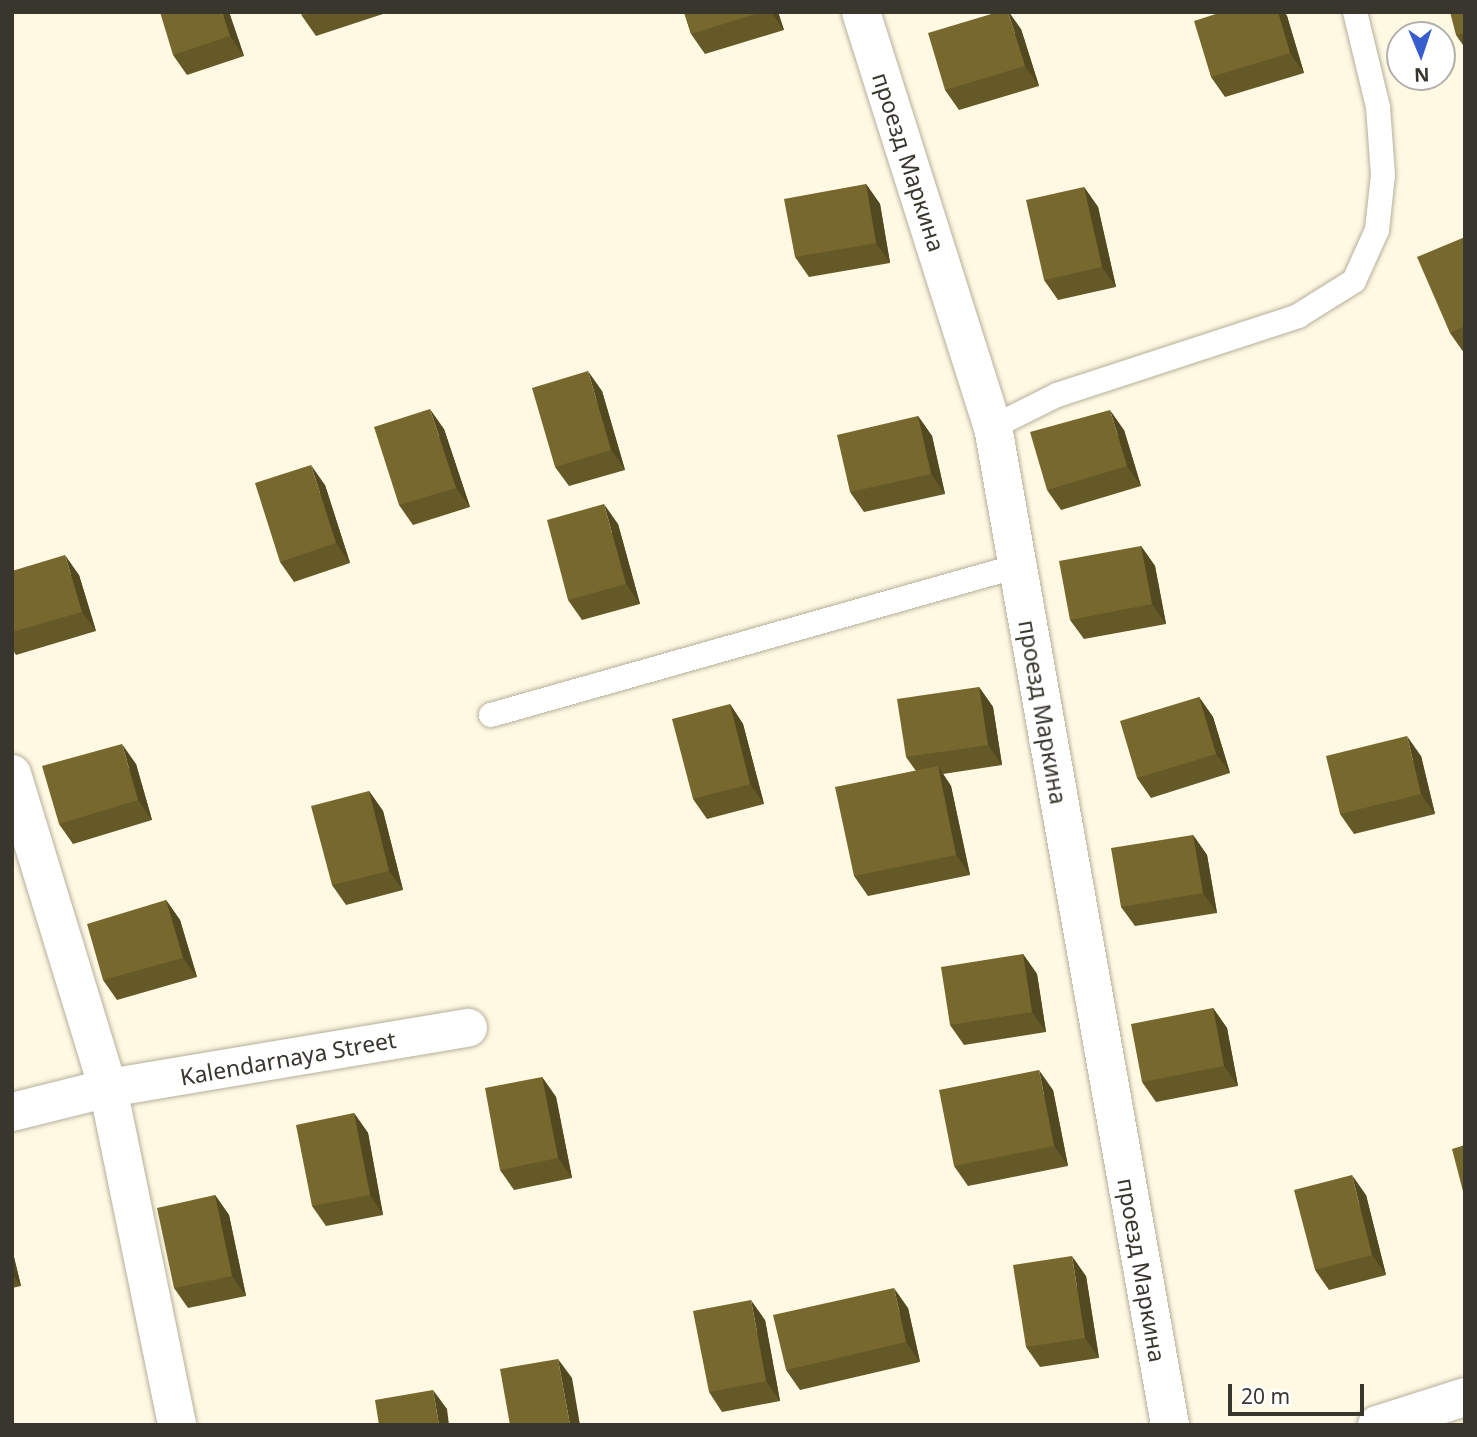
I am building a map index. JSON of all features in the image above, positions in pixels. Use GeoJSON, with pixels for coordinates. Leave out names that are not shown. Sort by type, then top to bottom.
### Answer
{"type":"FeatureCollection","features":[{"type":"Feature","properties":{"kind":"street","name":"проезд Маркина"},"geometry":{"type":"LineString","coordinates":[[861,12],[993,427],[1170,1425]]}},
{"type":"Feature","properties":{"kind":"street"},"geometry":{"type":"LineString","coordinates":[[12,774],[108,1088],[177,1425]]}},
{"type":"Feature","properties":{"kind":"street","name":"Kalendarnaya Street"},"geometry":{"type":"LineString","coordinates":[[12,1112],[108,1088],[468,1028]]}},
{"type":"Feature","properties":{"kind":"street"},"geometry":{"type":"LineString","coordinates":[[1377,1425],[1465,1397]]}},
{"type":"Feature","properties":{"kind":"lane"},"geometry":{"type":"LineString","coordinates":[[993,427],[1057,395],[1298,316],[1354,281],[1377,230],[1383,175],[1378,107],[1354,12]]}},
{"type":"Feature","properties":{"kind":"lane"},"geometry":{"type":"LineString","coordinates":[[491,715],[1017,566]]}},
{"type":"Feature","properties":{"kind":"building"},"geometry":{"type":"Polygon","coordinates":[[[160,12],[222,12],[230,36],[173,55],[160,12]]]}},
{"type":"Feature","properties":{"kind":"building"},"geometry":{"type":"Polygon","coordinates":[[[684,12],[762,12],[691,34],[684,12]]]}},
{"type":"Feature","properties":{"kind":"building"},"geometry":{"type":"Polygon","coordinates":[[[998,12],[1008,12],[1025,66],[945,90],[928,33],[998,12]]]}},
{"type":"Feature","properties":{"kind":"building"},"geometry":{"type":"Polygon","coordinates":[[[1222,12],[1278,12],[1290,53],[1211,77],[1194,21],[1222,12]]]}},
{"type":"Feature","properties":{"kind":"building"},"geometry":{"type":"Polygon","coordinates":[[[1450,12],[1465,12],[1465,33],[1456,35],[1456,21],[1452,21],[1450,12]]]}},
{"type":"Feature","properties":{"kind":"building"},"geometry":{"type":"Polygon","coordinates":[[[866,184],[876,243],[795,257],[784,199],[866,184]]]}},
{"type":"Feature","properties":{"kind":"building"},"geometry":{"type":"Polygon","coordinates":[[[1084,187],[1102,267],[1044,280],[1026,200],[1084,187]]]}},
{"type":"Feature","properties":{"kind":"building"},"geometry":{"type":"Polygon","coordinates":[[[1465,237],[1465,326],[1450,333],[1417,257],[1465,237]]]}},
{"type":"Feature","properties":{"kind":"building"},"geometry":{"type":"Polygon","coordinates":[[[588,371],[611,450],[555,467],[532,388],[588,371]]]}},
{"type":"Feature","properties":{"kind":"building"},"geometry":{"type":"Polygon","coordinates":[[[430,409],[456,488],[399,505],[374,427],[430,409]]]}},
{"type":"Feature","properties":{"kind":"building"},"geometry":{"type":"Polygon","coordinates":[[[1110,410],[1127,466],[1047,490],[1030,432],[1110,410]]]}},
{"type":"Feature","properties":{"kind":"building"},"geometry":{"type":"Polygon","coordinates":[[[918,416],[931,474],[850,492],[837,435],[918,416]]]}},
{"type":"Feature","properties":{"kind":"building"},"geometry":{"type":"Polygon","coordinates":[[[311,465],[336,543],[280,562],[255,483],[311,465]]]}},
{"type":"Feature","properties":{"kind":"building"},"geometry":{"type":"Polygon","coordinates":[[[604,504],[626,584],[568,600],[547,520],[604,504]]]}},
{"type":"Feature","properties":{"kind":"building"},"geometry":{"type":"Polygon","coordinates":[[[1141,546],[1152,604],[1070,620],[1059,561],[1141,546]]]}},
{"type":"Feature","properties":{"kind":"building"},"geometry":{"type":"Polygon","coordinates":[[[65,555],[82,612],[12,632],[12,571],[65,555]]]}},
{"type":"Feature","properties":{"kind":"building"},"geometry":{"type":"Polygon","coordinates":[[[979,687],[988,745],[906,757],[897,699],[979,687]]]}},
{"type":"Feature","properties":{"kind":"building"},"geometry":{"type":"Polygon","coordinates":[[[1199,697],[1216,754],[1137,778],[1120,721],[1199,697]]]}},
{"type":"Feature","properties":{"kind":"building"},"geometry":{"type":"Polygon","coordinates":[[[730,704],[750,784],[693,799],[672,719],[730,704]]]}},
{"type":"Feature","properties":{"kind":"building"},"geometry":{"type":"Polygon","coordinates":[[[1407,736],[1421,794],[1340,814],[1326,756],[1407,736]]]}},
{"type":"Feature","properties":{"kind":"building"},"geometry":{"type":"Polygon","coordinates":[[[122,744],[138,800],[59,824],[42,766],[122,744]]]}},
{"type":"Feature","properties":{"kind":"building"},"geometry":{"type":"Polygon","coordinates":[[[938,766],[956,855],[854,876],[835,787],[938,766]]]}},
{"type":"Feature","properties":{"kind":"building"},"geometry":{"type":"Polygon","coordinates":[[[369,791],[389,871],[332,885],[311,806],[369,791]]]}},
{"type":"Feature","properties":{"kind":"building"},"geometry":{"type":"Polygon","coordinates":[[[1193,835],[1203,893],[1121,907],[1111,848],[1193,835]]]}},
{"type":"Feature","properties":{"kind":"building"},"geometry":{"type":"Polygon","coordinates":[[[166,900],[183,958],[103,980],[87,924],[166,900]]]}},
{"type":"Feature","properties":{"kind":"building"},"geometry":{"type":"Polygon","coordinates":[[[1023,954],[1032,1012],[950,1025],[941,967],[1023,954]]]}},
{"type":"Feature","properties":{"kind":"building"},"geometry":{"type":"Polygon","coordinates":[[[1213,1008],[1224,1066],[1142,1082],[1131,1024],[1213,1008]]]}},
{"type":"Feature","properties":{"kind":"building"},"geometry":{"type":"Polygon","coordinates":[[[1039,1070],[1054,1146],[954,1166],[939,1090],[1039,1070]]]}},
{"type":"Feature","properties":{"kind":"building"},"geometry":{"type":"Polygon","coordinates":[[[542,1077],[558,1158],[500,1170],[485,1088],[542,1077]]]}},
{"type":"Feature","properties":{"kind":"building"},"geometry":{"type":"Polygon","coordinates":[[[354,1113],[370,1195],[312,1206],[296,1125],[354,1113]]]}},
{"type":"Feature","properties":{"kind":"building"},"geometry":{"type":"Polygon","coordinates":[[[1465,1145],[1465,1199],[1452,1149],[1465,1145]]]}},
{"type":"Feature","properties":{"kind":"building"},"geometry":{"type":"Polygon","coordinates":[[[1352,1175],[1372,1255],[1315,1270],[1294,1190],[1352,1175]]]}},
{"type":"Feature","properties":{"kind":"building"},"geometry":{"type":"Polygon","coordinates":[[[215,1195],[232,1276],[174,1288],[157,1208],[215,1195]]]}},
{"type":"Feature","properties":{"kind":"building"},"geometry":{"type":"Polygon","coordinates":[[[1072,1256],[1085,1338],[1026,1347],[1013,1265],[1072,1256]]]}},
{"type":"Feature","properties":{"kind":"building"},"geometry":{"type":"Polygon","coordinates":[[[894,1288],[906,1342],[786,1370],[773,1315],[894,1288]]]}},
{"type":"Feature","properties":{"kind":"building"},"geometry":{"type":"Polygon","coordinates":[[[751,1300],[766,1381],[709,1392],[693,1311],[751,1300]]]}},
{"type":"Feature","properties":{"kind":"building"},"geometry":{"type":"Polygon","coordinates":[[[558,1359],[570,1425],[510,1425],[500,1369],[558,1359]]]}},
{"type":"Feature","properties":{"kind":"building"},"geometry":{"type":"Polygon","coordinates":[[[433,1390],[439,1425],[379,1425],[375,1400],[433,1390]]]}}]}
